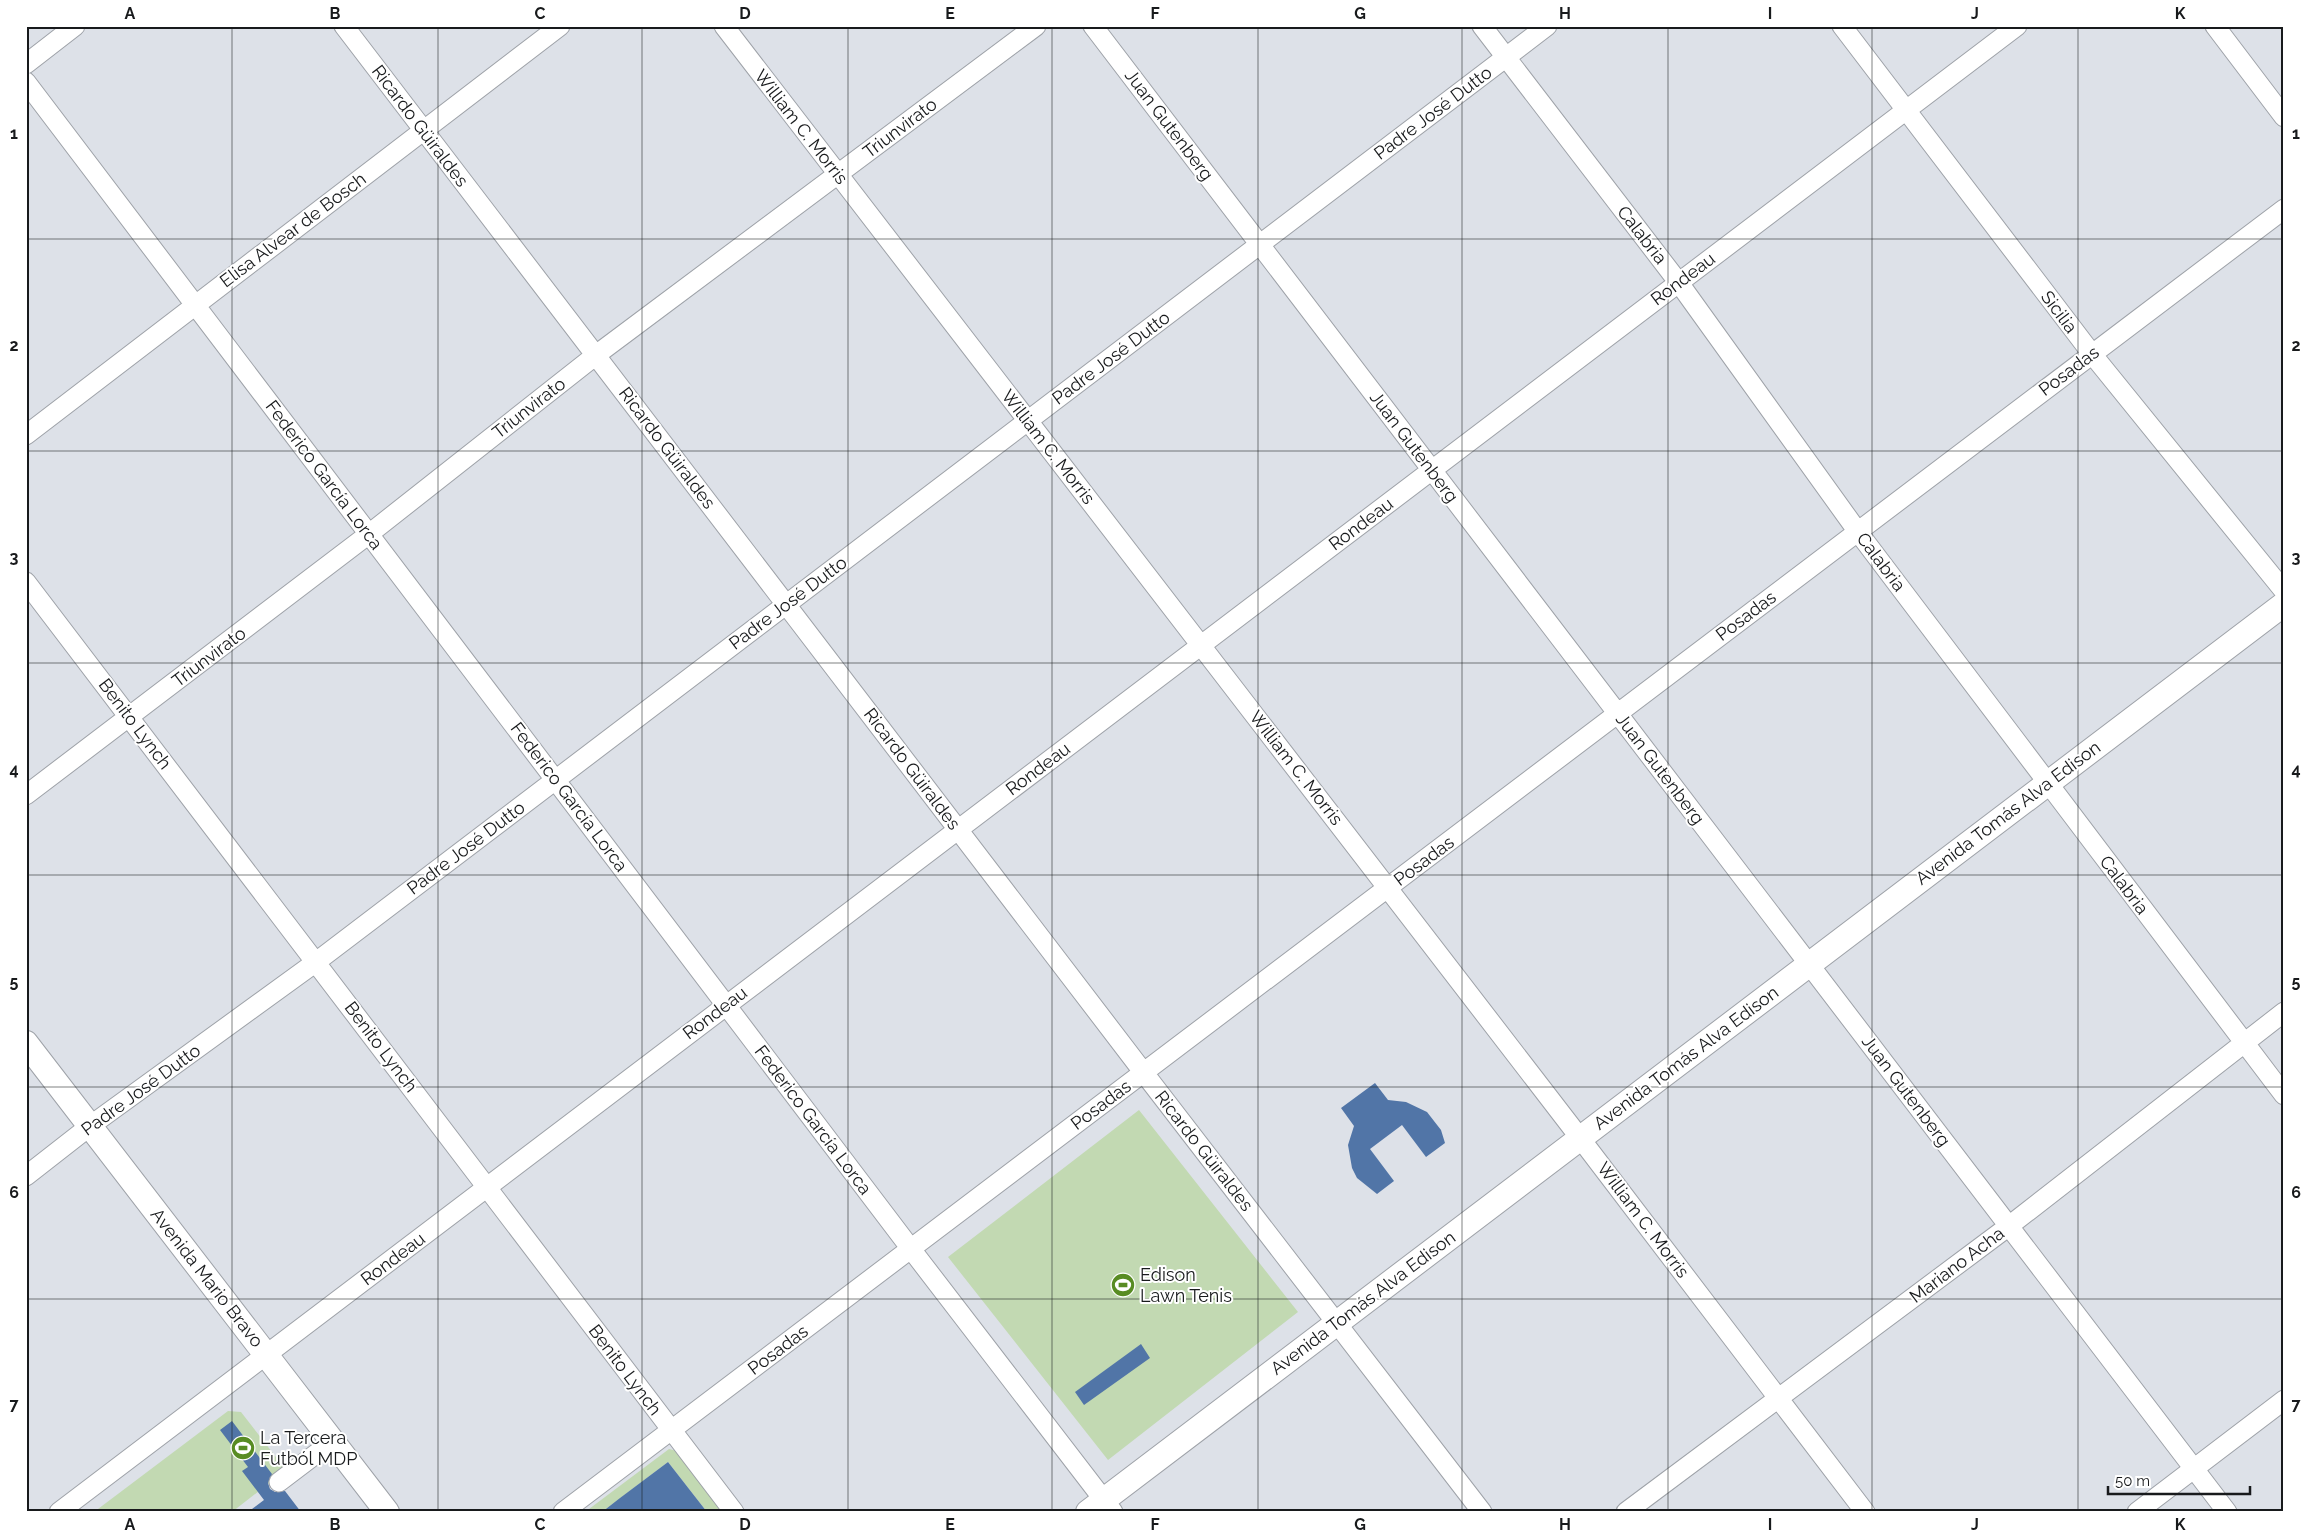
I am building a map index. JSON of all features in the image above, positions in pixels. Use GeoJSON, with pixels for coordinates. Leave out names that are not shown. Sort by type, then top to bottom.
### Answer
{"type":"FeatureCollection","features":[{"type":"Feature","properties":{"kind":"main road","name":"Avenida Tomás Alva Edison"},"geometry":{"type":"LineString","coordinates":[[1102,1508],[1336,1323],[2284,604]]}},
{"type":"Feature","properties":{"kind":"main road","name":"Avenida Mario Bravo"},"geometry":{"type":"LineString","coordinates":[[26,1043],[333,1441],[378,1508]]}},
{"type":"Feature","properties":{"kind":"street"},"geometry":{"type":"LineString","coordinates":[[26,64],[75,26]]}},
{"type":"Feature","properties":{"kind":"street","name":"Ricardo Güiraldes"},"geometry":{"type":"LineString","coordinates":[[344,26],[1482,1512]]}},
{"type":"Feature","properties":{"kind":"street","name":"Elisa Alvear de Bosch"},"geometry":{"type":"LineString","coordinates":[[26,435],[560,26]]}},
{"type":"Feature","properties":{"kind":"street","name":"William C. Morris"},"geometry":{"type":"LineString","coordinates":[[724,26],[1580,1138],[1865,1512]]}},
{"type":"Feature","properties":{"kind":"street","name":"Triunvirato"},"geometry":{"type":"LineString","coordinates":[[26,795],[369,534],[596,354],[1036,26]]}},
{"type":"Feature","properties":{"kind":"street","name":"Juan Gutenberg"},"geometry":{"type":"LineString","coordinates":[[1093,26],[2227,1512]]}},
{"type":"Feature","properties":{"kind":"street","name":"Calabria"},"geometry":{"type":"LineString","coordinates":[[1482,26],[1679,283],[1858,532],[2284,1095]]}},
{"type":"Feature","properties":{"kind":"street","name":"Padre José Dutto"},"geometry":{"type":"LineString","coordinates":[[26,1176],[90,1126],[316,962],[1547,26]]}},
{"type":"Feature","properties":{"kind":"street","name":"Sicilia"},"geometry":{"type":"LineString","coordinates":[[1842,26],[2092,354],[2284,591]]}},
{"type":"Feature","properties":{"kind":"street","name":"Rondeau"},"geometry":{"type":"LineString","coordinates":[[59,1512],[2017,26]]}},
{"type":"Feature","properties":{"kind":"street"},"geometry":{"type":"LineString","coordinates":[[2215,26],[2284,117]]}},
{"type":"Feature","properties":{"kind":"street","name":"Federico García Lorca"},"geometry":{"type":"LineString","coordinates":[[26,82],[911,1249],[1102,1508]]}},
{"type":"Feature","properties":{"kind":"street","name":"Posadas"},"geometry":{"type":"LineString","coordinates":[[563,1512],[2284,208]]}},
{"type":"Feature","properties":{"kind":"street","name":"Benito Lynch"},"geometry":{"type":"LineString","coordinates":[[26,582],[488,1186],[734,1512]]}},
{"type":"Feature","properties":{"kind":"street","name":"Mariano Acha"},"geometry":{"type":"LineString","coordinates":[[1626,1512],[2008,1226],[2284,1012]]}},
{"type":"Feature","properties":{"kind":"street"},"geometry":{"type":"LineString","coordinates":[[2137,1512],[2284,1400]]}},
{"type":"Feature","properties":{"kind":"street"},"geometry":{"type":"LineString","coordinates":[[279,1482],[333,1441]]}},
{"type":"Feature","properties":{"kind":"green space","name":"Edison Lawn Tenis"},"geometry":{"type":"Polygon","coordinates":[[[1139,1110],[1298,1312],[1108,1460],[948,1257],[1139,1110]]]}},
{"type":"Feature","properties":{"kind":"green space"},"geometry":{"type":"Polygon","coordinates":[[[228,1411],[241,1412],[286,1470],[232,1512],[94,1512],[228,1411]]]}},
{"type":"Feature","properties":{"kind":"green space"},"geometry":{"type":"Polygon","coordinates":[[[669,1449],[677,1451],[725,1512],[707,1512],[668,1462],[602,1512],[585,1512],[669,1449]]]}},
{"type":"Feature","properties":{"kind":"building"},"geometry":{"type":"Polygon","coordinates":[[[1375,1083],[1388,1100],[1406,1102],[1427,1112],[1441,1130],[1445,1143],[1426,1157],[1402,1125],[1370,1149],[1394,1181],[1377,1194],[1357,1178],[1352,1168],[1348,1145],[1354,1126],[1341,1108],[1375,1083]]]}},
{"type":"Feature","properties":{"kind":"building"},"geometry":{"type":"Polygon","coordinates":[[[1141,1344],[1150,1358],[1084,1405],[1075,1392],[1141,1344]]]}},
{"type":"Feature","properties":{"kind":"building"},"geometry":{"type":"Polygon","coordinates":[[[232,1421],[272,1474],[268,1483],[270,1489],[275,1492],[285,1491],[301,1512],[248,1512],[264,1500],[242,1471],[248,1467],[220,1430],[232,1421]]]}},
{"type":"Feature","properties":{"kind":"building"},"geometry":{"type":"Polygon","coordinates":[[[668,1462],[707,1512],[602,1512],[620,1498],[668,1462]]]}},
{"type":"Feature","properties":{"kind":"place","name":"Edison Lawn Tenis"},"geometry":{"type":"Point","coordinates":[1123,1285]}},
{"type":"Feature","properties":{"kind":"place","name":"La Tercera Futból MDP"},"geometry":{"type":"Point","coordinates":[243,1448]}}]}
